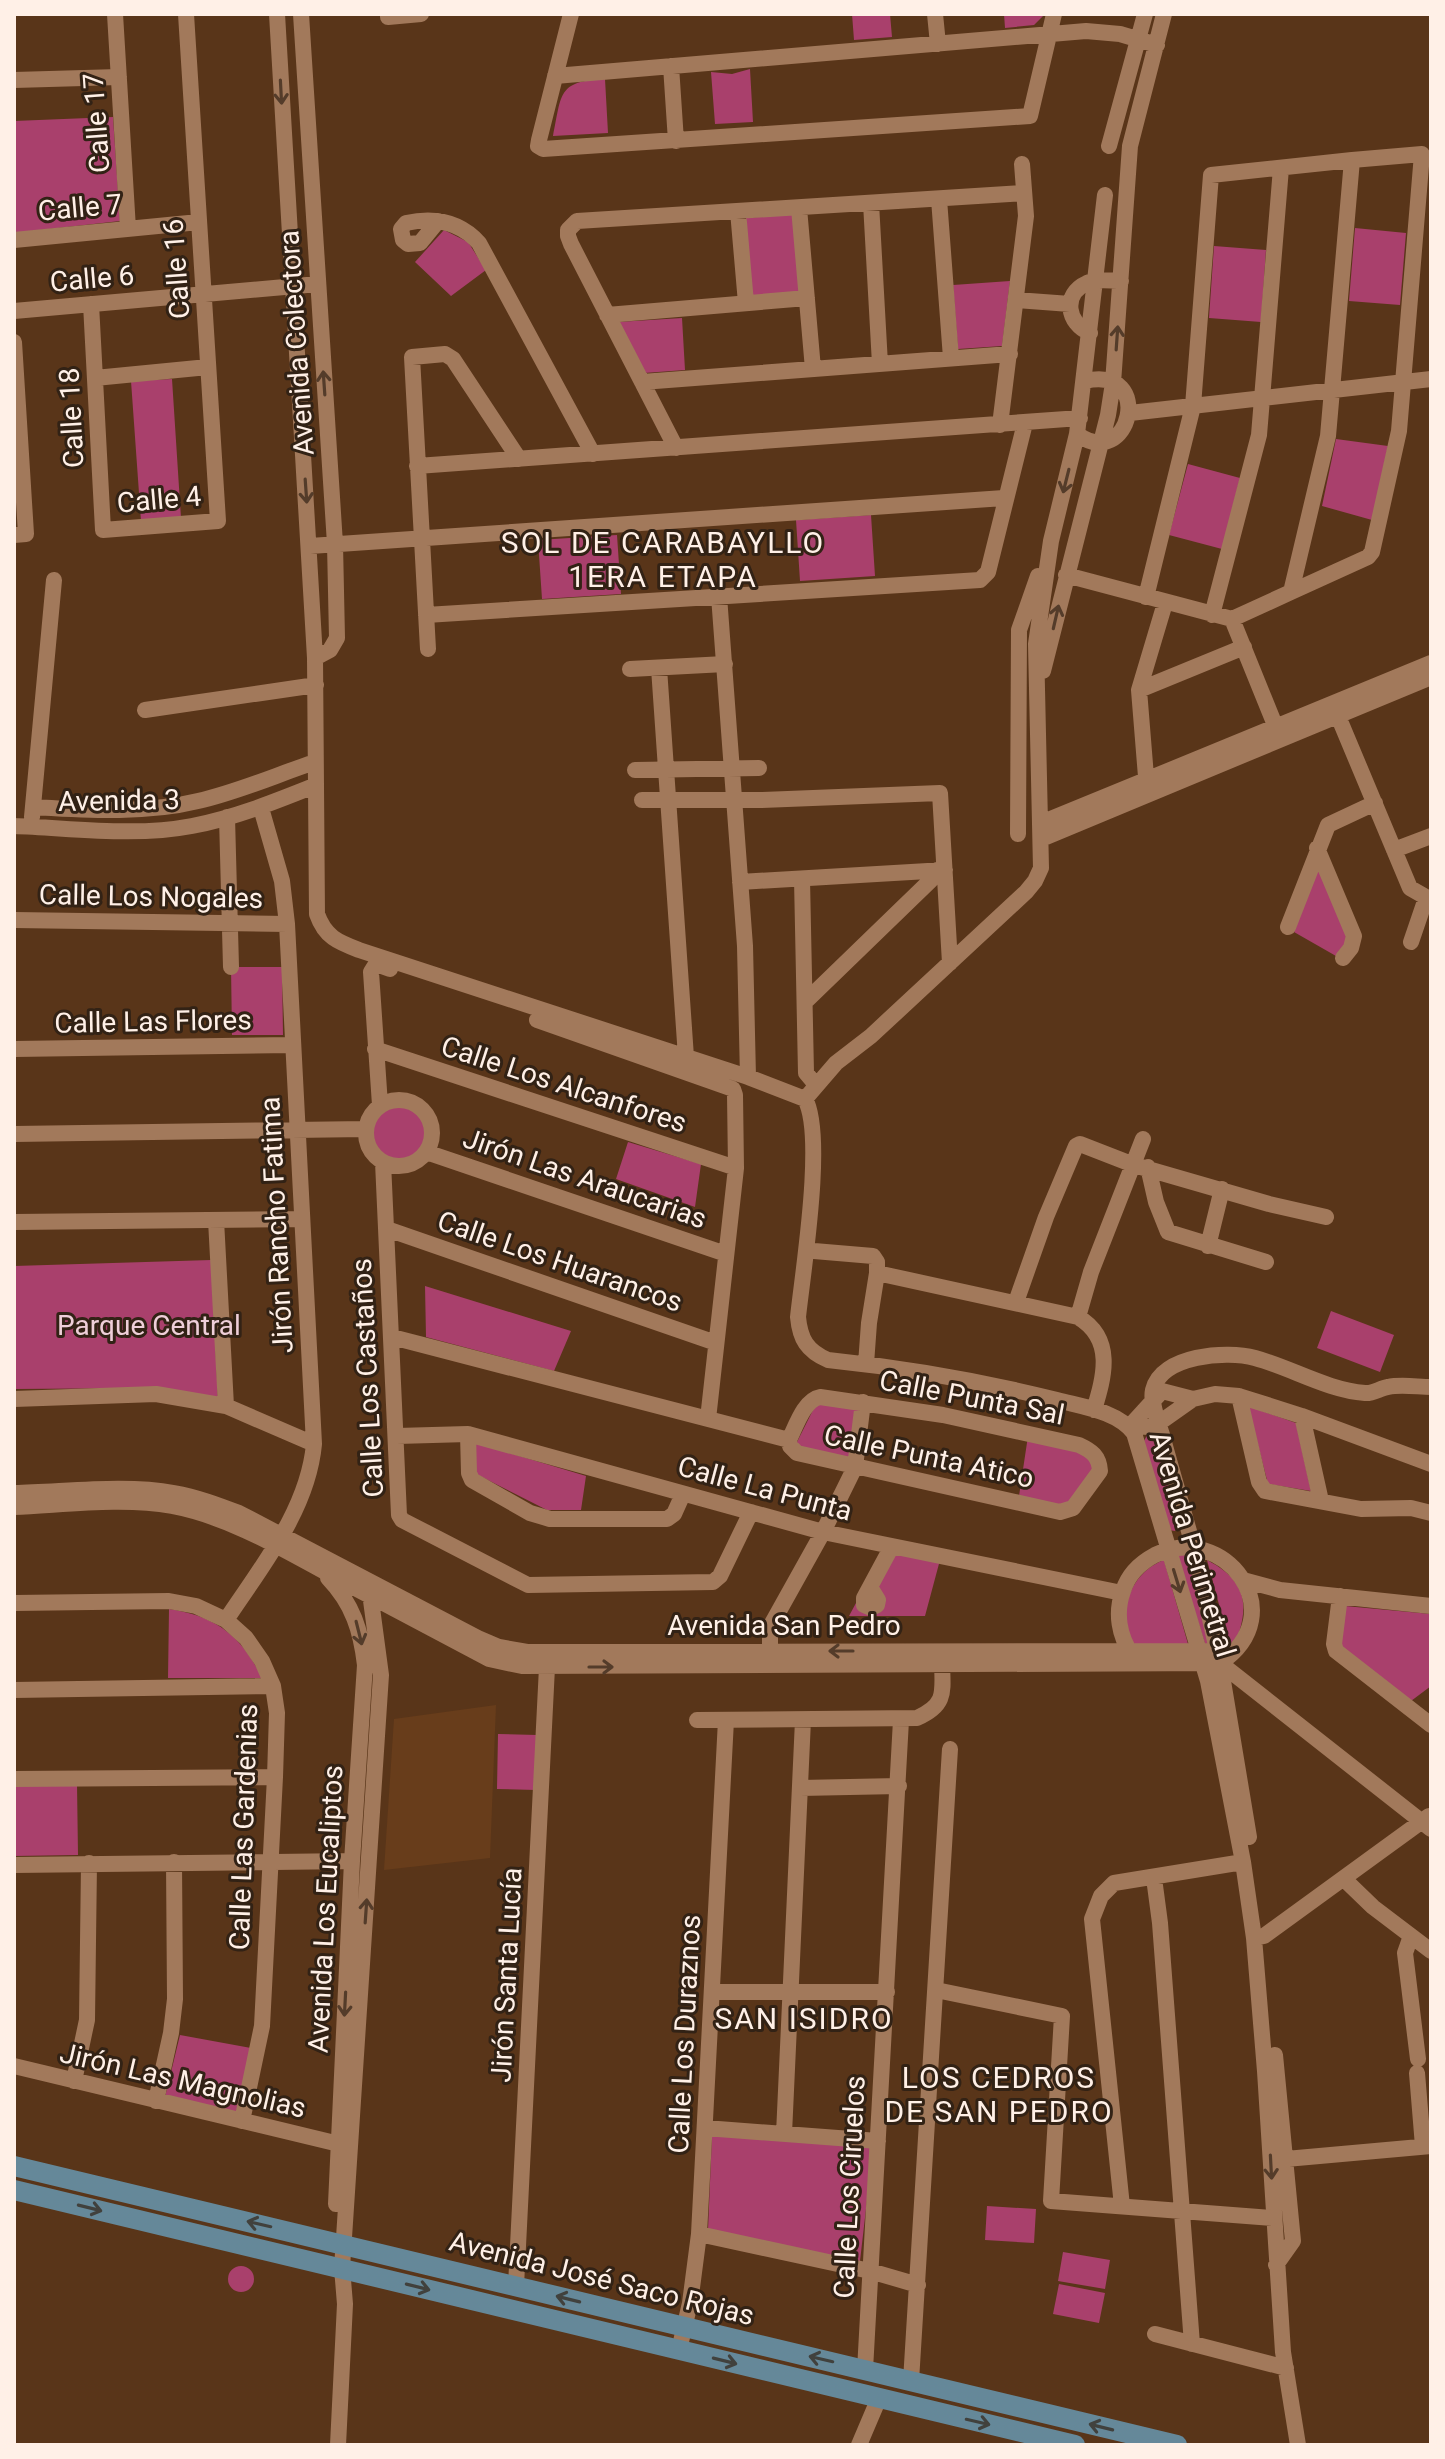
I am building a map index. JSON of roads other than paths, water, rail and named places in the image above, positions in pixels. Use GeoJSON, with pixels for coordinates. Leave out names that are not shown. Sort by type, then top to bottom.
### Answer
{"type":"FeatureCollection","features":[{"type":"Feature","properties":{"kind":"main road","name":"Avenida José Saco Rojas"},"geometry":{"type":"LineString","coordinates":[[14,2166],[1177,2445]]}},
{"type":"Feature","properties":{"kind":"main road","name":"Avenida José Saco Rojas"},"geometry":{"type":"LineString","coordinates":[[14,2190],[339,2274],[679,2350],[1075,2445]]}},
{"type":"Feature","properties":{"kind":"street","name":"Calle 17"},"geometry":{"type":"LineString","coordinates":[[115,14],[128,229]]}},
{"type":"Feature","properties":{"kind":"street","name":"Calle 16"},"geometry":{"type":"LineString","coordinates":[[186,14],[218,521]]}},
{"type":"Feature","properties":{"kind":"street","name":"Avenida Colectora"},"geometry":{"type":"LineString","coordinates":[[277,14],[291,286],[310,546],[316,685],[314,786],[317,914],[322,930],[337,942],[748,1077],[805,1099]]}},
{"type":"Feature","properties":{"kind":"street","name":"Avenida Colectora"},"geometry":{"type":"LineString","coordinates":[[301,14],[335,544],[337,638],[330,650],[315,658]]}},
{"type":"Feature","properties":{"kind":"street"},"geometry":{"type":"LineString","coordinates":[[388,14],[388,17],[421,14]]}},
{"type":"Feature","properties":{"kind":"street"},"geometry":{"type":"LineString","coordinates":[[571,14],[539,140],[538,146],[543,149],[1030,116],[1054,14]]}},
{"type":"Feature","properties":{"kind":"street"},"geometry":{"type":"LineString","coordinates":[[935,14],[938,44]]}},
{"type":"Feature","properties":{"kind":"street"},"geometry":{"type":"LineString","coordinates":[[1109,146],[1145,14]]}},
{"type":"Feature","properties":{"kind":"street"},"geometry":{"type":"LineString","coordinates":[[1038,693],[1113,383],[1130,146],[1164,14]]}},
{"type":"Feature","properties":{"kind":"street"},"geometry":{"type":"LineString","coordinates":[[555,76],[1102,31],[1157,45]]}},
{"type":"Feature","properties":{"kind":"street"},"geometry":{"type":"LineString","coordinates":[[671,66],[676,141]]}},
{"type":"Feature","properties":{"kind":"street"},"geometry":{"type":"LineString","coordinates":[[14,80],[119,77]]}},
{"type":"Feature","properties":{"kind":"street"},"geometry":{"type":"LineString","coordinates":[[1066,575],[1165,603],[1232,619],[1368,557],[1372,552],[1395,452],[1422,154],[1211,175],[1193,406],[1146,597]]}},
{"type":"Feature","properties":{"kind":"street"},"geometry":{"type":"LineString","coordinates":[[1291,592],[1328,436],[1352,160]]}},
{"type":"Feature","properties":{"kind":"street"},"geometry":{"type":"LineString","coordinates":[[1000,425],[1026,216],[1022,164]]}},
{"type":"Feature","properties":{"kind":"street"},"geometry":{"type":"LineString","coordinates":[[1212,615],[1259,435],[1281,168]]}},
{"type":"Feature","properties":{"kind":"street"},"geometry":{"type":"LineString","coordinates":[[1090,333],[1073,321],[1070,304],[1077,289],[1097,273],[1127,189]]}},
{"type":"Feature","properties":{"kind":"street"},"geometry":{"type":"LineString","coordinates":[[676,448],[568,236],[577,221],[1024,193]]}},
{"type":"Feature","properties":{"kind":"street"},"geometry":{"type":"LineString","coordinates":[[1105,195],[1079,426],[1051,541],[1036,644],[1041,868],[1035,881],[871,1036],[836,1063],[805,1099],[814,1126],[799,1334],[807,1347],[828,1360],[949,1375],[1094,1410],[1116,1417],[1130,1426],[1162,1391],[1193,1399],[1215,1394],[1239,1396],[1431,1464]]}},
{"type":"Feature","properties":{"kind":"street"},"geometry":{"type":"LineString","coordinates":[[939,199],[951,358]]}},
{"type":"Feature","properties":{"kind":"street"},"geometry":{"type":"LineString","coordinates":[[871,203],[880,364]]}},
{"type":"Feature","properties":{"kind":"street"},"geometry":{"type":"LineString","coordinates":[[799,208],[813,369]]}},
{"type":"Feature","properties":{"kind":"street"},"geometry":{"type":"LineString","coordinates":[[738,211],[746,303]]}},
{"type":"Feature","properties":{"kind":"street"},"geometry":{"type":"LineString","coordinates":[[438,221],[461,226],[479,243],[593,454]]}},
{"type":"Feature","properties":{"kind":"street","name":"Calle 7"},"geometry":{"type":"LineString","coordinates":[[14,240],[199,222]]}},
{"type":"Feature","properties":{"kind":"street"},"geometry":{"type":"LineString","coordinates":[[1097,273],[1121,281]]}},
{"type":"Feature","properties":{"kind":"street","name":"Calle 6"},"geometry":{"type":"LineString","coordinates":[[14,311],[318,284]]}},
{"type":"Feature","properties":{"kind":"street"},"geometry":{"type":"LineString","coordinates":[[607,315],[807,298]]}},
{"type":"Feature","properties":{"kind":"street"},"geometry":{"type":"LineString","coordinates":[[1016,300],[1070,304]]}},
{"type":"Feature","properties":{"kind":"street","name":"Calle 18"},"geometry":{"type":"LineString","coordinates":[[91,304],[103,530]]}},
{"type":"Feature","properties":{"kind":"street"},"geometry":{"type":"LineString","coordinates":[[14,342],[20,534]]}},
{"type":"Feature","properties":{"kind":"street"},"geometry":{"type":"LineString","coordinates":[[428,649],[410,360],[415,355],[445,354],[453,359],[519,459]]}},
{"type":"Feature","properties":{"kind":"street"},"geometry":{"type":"LineString","coordinates":[[642,382],[1010,354]]}},
{"type":"Feature","properties":{"kind":"street"},"geometry":{"type":"LineString","coordinates":[[95,378],[208,367]]}},
{"type":"Feature","properties":{"kind":"street"},"geometry":{"type":"LineString","coordinates":[[417,466],[1025,423],[1079,426],[1093,442],[1113,438],[1121,432],[1130,413],[1124,392],[1113,383],[1096,379],[1085,381]]}},
{"type":"Feature","properties":{"kind":"street"},"geometry":{"type":"LineString","coordinates":[[1130,413],[1431,379]]}},
{"type":"Feature","properties":{"kind":"street"},"geometry":{"type":"LineString","coordinates":[[426,615],[980,580],[988,572],[1025,423]]}},
{"type":"Feature","properties":{"kind":"street"},"geometry":{"type":"LineString","coordinates":[[310,546],[1004,498]]}},
{"type":"Feature","properties":{"kind":"street","name":"Calle 4"},"geometry":{"type":"LineString","coordinates":[[103,530],[218,521]]}},
{"type":"Feature","properties":{"kind":"street"},"geometry":{"type":"LineString","coordinates":[[1018,834],[1019,630],[1051,541]]}},
{"type":"Feature","properties":{"kind":"street"},"geometry":{"type":"LineString","coordinates":[[23,826],[33,807],[54,580]]}},
{"type":"Feature","properties":{"kind":"street"},"geometry":{"type":"LineString","coordinates":[[719,596],[740,882],[748,1077]]}},
{"type":"Feature","properties":{"kind":"street"},"geometry":{"type":"LineString","coordinates":[[1146,787],[1139,690],[1165,603]]}},
{"type":"Feature","properties":{"kind":"street"},"geometry":{"type":"LineString","coordinates":[[1232,619],[1279,733]]}},
{"type":"Feature","properties":{"kind":"street"},"geometry":{"type":"LineString","coordinates":[[1139,690],[1244,647]]}},
{"type":"Feature","properties":{"kind":"street"},"geometry":{"type":"LineString","coordinates":[[1041,831],[1279,733],[1431,663]]}},
{"type":"Feature","properties":{"kind":"street"},"geometry":{"type":"LineString","coordinates":[[630,669],[725,664]]}},
{"type":"Feature","properties":{"kind":"street"},"geometry":{"type":"LineString","coordinates":[[659,668],[686,1057]]}},
{"type":"Feature","properties":{"kind":"street"},"geometry":{"type":"LineString","coordinates":[[1279,733],[1338,716],[1431,677]]}},
{"type":"Feature","properties":{"kind":"street"},"geometry":{"type":"LineString","coordinates":[[145,710],[316,685]]}},
{"type":"Feature","properties":{"kind":"street"},"geometry":{"type":"LineString","coordinates":[[1338,716],[1410,888],[1428,899],[1411,942]]}},
{"type":"Feature","properties":{"kind":"street"},"geometry":{"type":"LineString","coordinates":[[33,807],[84,810],[155,808],[199,801],[315,762]]}},
{"type":"Feature","properties":{"kind":"street"},"geometry":{"type":"LineString","coordinates":[[635,770],[759,768]]}},
{"type":"Feature","properties":{"kind":"street","name":"Avenida 3"},"geometry":{"type":"LineString","coordinates":[[23,826],[145,831],[191,827],[261,808],[314,786]]}},
{"type":"Feature","properties":{"kind":"street"},"geometry":{"type":"LineString","coordinates":[[642,800],[940,793],[941,870],[950,963]]}},
{"type":"Feature","properties":{"kind":"street"},"geometry":{"type":"LineString","coordinates":[[1288,927],[1328,825],[1375,803]]}},
{"type":"Feature","properties":{"kind":"street","name":"Jirón Rancho Fatima"},"geometry":{"type":"LineString","coordinates":[[226,1620],[278,1540],[306,1484],[314,1444],[287,924],[282,881],[261,808]]}},
{"type":"Feature","properties":{"kind":"street"},"geometry":{"type":"LineString","coordinates":[[227,817],[231,967]]}},
{"type":"Feature","properties":{"kind":"street"},"geometry":{"type":"LineString","coordinates":[[1394,850],[1431,836]]}},
{"type":"Feature","properties":{"kind":"street"},"geometry":{"type":"LineString","coordinates":[[1317,848],[1354,936],[1351,948],[1343,958]]}},
{"type":"Feature","properties":{"kind":"street"},"geometry":{"type":"LineString","coordinates":[[740,882],[941,870]]}},
{"type":"Feature","properties":{"kind":"street"},"geometry":{"type":"LineString","coordinates":[[805,1002],[941,870]]}},
{"type":"Feature","properties":{"kind":"street"},"geometry":{"type":"LineString","coordinates":[[802,879],[806,1073],[816,1085]]}},
{"type":"Feature","properties":{"kind":"street","name":"Calle Los Nogales"},"geometry":{"type":"LineString","coordinates":[[14,920],[287,924]]}},
{"type":"Feature","properties":{"kind":"street"},"geometry":{"type":"LineString","coordinates":[[380,1105],[371,972],[376,964],[733,1089],[736,1168],[708,1419]]}},
{"type":"Feature","properties":{"kind":"street","name":"Calle Las Flores"},"geometry":{"type":"LineString","coordinates":[[14,1049],[292,1045]]}},
{"type":"Feature","properties":{"kind":"street","name":"Calle Los Alcanfores"},"geometry":{"type":"LineString","coordinates":[[375,1049],[736,1168]]}},
{"type":"Feature","properties":{"kind":"street"},"geometry":{"type":"LineString","coordinates":[[401,1099],[422,1108],[432,1127],[431,1142],[419,1160],[405,1165],[383,1162],[369,1145],[366,1129],[370,1117],[380,1105],[401,1099]]}},
{"type":"Feature","properties":{"kind":"street"},"geometry":{"type":"LineString","coordinates":[[14,1134],[366,1129]]}},
{"type":"Feature","properties":{"kind":"street"},"geometry":{"type":"LineString","coordinates":[[1078,1317],[1091,1272],[1141,1166],[1143,1139]]}},
{"type":"Feature","properties":{"kind":"street"},"geometry":{"type":"LineString","coordinates":[[1016,1302],[1046,1217],[1076,1146],[1085,1145],[1141,1166],[1326,1217]]}},
{"type":"Feature","properties":{"kind":"street","name":"Jirón Las Araucarias"},"geometry":{"type":"LineString","coordinates":[[426,1152],[726,1254]]}},
{"type":"Feature","properties":{"kind":"street","name":"Calle Los Castaños"},"geometry":{"type":"LineString","coordinates":[[383,1162],[399,1515],[402,1520],[528,1585],[713,1582],[720,1576],[751,1512]]}},
{"type":"Feature","properties":{"kind":"street"},"geometry":{"type":"LineString","coordinates":[[1141,1166],[1168,1232],[1266,1262]]}},
{"type":"Feature","properties":{"kind":"street"},"geometry":{"type":"LineString","coordinates":[[1208,1246],[1222,1189]]}},
{"type":"Feature","properties":{"kind":"street"},"geometry":{"type":"LineString","coordinates":[[14,1222],[301,1219]]}},
{"type":"Feature","properties":{"kind":"street"},"geometry":{"type":"LineString","coordinates":[[216,1220],[226,1406]]}},
{"type":"Feature","properties":{"kind":"street","name":"Calle Los Huarancos"},"geometry":{"type":"LineString","coordinates":[[387,1229],[716,1343]]}},
{"type":"Feature","properties":{"kind":"street"},"geometry":{"type":"LineString","coordinates":[[814,1251],[873,1256],[877,1262],[866,1364]]}},
{"type":"Feature","properties":{"kind":"street"},"geometry":{"type":"LineString","coordinates":[[877,1273],[1078,1317],[1097,1336],[1103,1348],[1104,1378],[1094,1410]]}},
{"type":"Feature","properties":{"kind":"street","name":"Calle Punta Atico"},"geometry":{"type":"LineString","coordinates":[[392,1337],[789,1440],[792,1450],[797,1453],[1065,1512]]}},
{"type":"Feature","properties":{"kind":"street"},"geometry":{"type":"LineString","coordinates":[[1161,1431],[1153,1388],[1169,1368],[1181,1361],[1225,1355],[1252,1357],[1368,1394],[1389,1387],[1431,1387]]}},
{"type":"Feature","properties":{"kind":"street"},"geometry":{"type":"LineString","coordinates":[[14,1399],[156,1394],[226,1406],[314,1444]]}},
{"type":"Feature","properties":{"kind":"street"},"geometry":{"type":"LineString","coordinates":[[1239,1396],[1262,1488],[1272,1493],[1361,1509],[1411,1508],[1431,1513]]}},
{"type":"Feature","properties":{"kind":"street","name":"Calle Punta Sal"},"geometry":{"type":"LineString","coordinates":[[789,1440],[812,1398],[820,1397],[1025,1431],[1079,1445],[1093,1452],[1100,1471],[1073,1508],[1065,1512]]}},
{"type":"Feature","properties":{"kind":"street"},"geometry":{"type":"LineString","coordinates":[[1161,1431],[1193,1399]]}},
{"type":"Feature","properties":{"kind":"street"},"geometry":{"type":"LineString","coordinates":[[770,1658],[770,1627],[855,1467],[863,1402]]}},
{"type":"Feature","properties":{"kind":"street"},"geometry":{"type":"LineString","coordinates":[[1302,1416],[1321,1501]]}},
{"type":"Feature","properties":{"kind":"street","name":"Avenida Perimetral"},"geometry":{"type":"LineString","coordinates":[[1130,1426],[1161,1431],[1194,1549],[1243,1862],[1259,1937],[1276,2265],[1286,2368],[1298,2445]]}},
{"type":"Feature","properties":{"kind":"street","name":"Avenida Perimetral"},"geometry":{"type":"LineString","coordinates":[[1130,1426],[1140,1445],[1168,1550],[1230,1711],[1286,2159],[1293,2241],[1276,2265]]}},
{"type":"Feature","properties":{"kind":"street"},"geometry":{"type":"LineString","coordinates":[[468,1434],[472,1480],[530,1513],[550,1519],[667,1519],[674,1514],[683,1494]]}},
{"type":"Feature","properties":{"kind":"street","name":"Calle La Punta"},"geometry":{"type":"LineString","coordinates":[[397,1436],[468,1434],[823,1532],[1122,1593]]}},
{"type":"Feature","properties":{"kind":"street"},"geometry":{"type":"LineString","coordinates":[[14,1493],[140,1490],[172,1493],[228,1509],[278,1540]]}},
{"type":"Feature","properties":{"kind":"street"},"geometry":{"type":"LineString","coordinates":[[14,1507],[140,1503],[171,1506],[278,1540]]}},
{"type":"Feature","properties":{"kind":"street","name":"Avenida San Pedro"},"geometry":{"type":"LineString","coordinates":[[278,1540],[318,1569],[371,1597],[492,1652],[547,1667],[770,1658],[942,1664],[1133,1656]]}},
{"type":"Feature","properties":{"kind":"street","name":"Avenida San Pedro"},"geometry":{"type":"LineString","coordinates":[[278,1540],[366,1580],[492,1652]]}},
{"type":"Feature","properties":{"kind":"street"},"geometry":{"type":"LineString","coordinates":[[870,1587],[892,1546]]}},
{"type":"Feature","properties":{"kind":"street"},"geometry":{"type":"LineString","coordinates":[[1133,1656],[1119,1623],[1122,1593],[1130,1577],[1143,1563],[1168,1550],[1194,1549],[1217,1556],[1236,1570],[1243,1580],[1252,1601],[1253,1613],[1244,1642],[1210,1657],[1428,1822],[1259,1937]]}},
{"type":"Feature","properties":{"kind":"street","name":"Avenida Los Eucaliptos"},"geometry":{"type":"LineString","coordinates":[[318,1569],[341,1593],[355,1616],[362,1638],[365,1665],[339,2144],[340,2243]]}},
{"type":"Feature","properties":{"kind":"street","name":"Avenida Los Eucaliptos"},"geometry":{"type":"LineString","coordinates":[[338,2445],[345,2304],[339,2274],[340,2243],[381,1675],[366,1580]]}},
{"type":"Feature","properties":{"kind":"street"},"geometry":{"type":"LineString","coordinates":[[1243,1580],[1280,1590],[1431,1606]]}},
{"type":"Feature","properties":{"kind":"street"},"geometry":{"type":"LineString","coordinates":[[1253,1613],[1268,1596],[1280,1590]]}},
{"type":"Feature","properties":{"kind":"street"},"geometry":{"type":"LineString","coordinates":[[1340,1596],[1334,1644],[1336,1651],[1431,1725]]}},
{"type":"Feature","properties":{"kind":"street","name":"Calle Las Gardenias"},"geometry":{"type":"LineString","coordinates":[[14,1603],[169,1601],[196,1606],[226,1620],[246,1638],[262,1661],[273,1686],[277,1713],[275,1777],[262,2026],[242,2121]]}},
{"type":"Feature","properties":{"kind":"street","name":"Avenida San Pedro"},"geometry":{"type":"LineString","coordinates":[[524,1659],[1210,1657]]}},
{"type":"Feature","properties":{"kind":"street"},"geometry":{"type":"LineString","coordinates":[[697,1720],[917,1718],[929,1713],[942,1700],[942,1664]]}},
{"type":"Feature","properties":{"kind":"street","name":"Jirón Santa Lucía"},"geometry":{"type":"LineString","coordinates":[[516,2286],[547,1667]]}},
{"type":"Feature","properties":{"kind":"street"},"geometry":{"type":"LineString","coordinates":[[14,1690],[273,1686]]}},
{"type":"Feature","properties":{"kind":"street"},"geometry":{"type":"LineString","coordinates":[[1230,1711],[1234,1700],[1242,1694],[1259,1695]]}},
{"type":"Feature","properties":{"kind":"street","name":"Calle Los Duraznos"},"geometry":{"type":"LineString","coordinates":[[679,2350],[699,2234],[726,1720]]}},
{"type":"Feature","properties":{"kind":"street"},"geometry":{"type":"LineString","coordinates":[[784,2134],[803,1720]]}},
{"type":"Feature","properties":{"kind":"street","name":"Calle Los Ciruelos"},"geometry":{"type":"LineString","coordinates":[[865,2370],[901,1720]]}},
{"type":"Feature","properties":{"kind":"street"},"geometry":{"type":"LineString","coordinates":[[911,2381],[950,1749]]}},
{"type":"Feature","properties":{"kind":"street"},"geometry":{"type":"LineString","coordinates":[[14,1779],[275,1777]]}},
{"type":"Feature","properties":{"kind":"street"},"geometry":{"type":"LineString","coordinates":[[800,1788],[899,1786]]}},
{"type":"Feature","properties":{"kind":"street"},"geometry":{"type":"LineString","coordinates":[[14,1865],[352,1861]]}},
{"type":"Feature","properties":{"kind":"street"},"geometry":{"type":"LineString","coordinates":[[156,2101],[175,1999],[174,1862]]}},
{"type":"Feature","properties":{"kind":"street"},"geometry":{"type":"LineString","coordinates":[[1122,2206],[1092,1919],[1101,1896],[1114,1883],[1243,1862]]}},
{"type":"Feature","properties":{"kind":"street"},"geometry":{"type":"LineString","coordinates":[[74,2081],[87,2020],[89,1863]]}},
{"type":"Feature","properties":{"kind":"street"},"geometry":{"type":"LineString","coordinates":[[1154,1878],[1192,2344]]}},
{"type":"Feature","properties":{"kind":"street"},"geometry":{"type":"LineString","coordinates":[[1344,1879],[1373,1907],[1431,1951]]}},
{"type":"Feature","properties":{"kind":"street"},"geometry":{"type":"LineString","coordinates":[[1286,2159],[1427,2146],[1405,1953],[1411,1936]]}},
{"type":"Feature","properties":{"kind":"street"},"geometry":{"type":"LineString","coordinates":[[936,1990],[1062,2016],[1049,2198],[1056,2202],[1273,2218]]}},
{"type":"Feature","properties":{"kind":"street"},"geometry":{"type":"LineString","coordinates":[[713,1992],[887,1992]]}},
{"type":"Feature","properties":{"kind":"street","name":"Jirón Las Magnolias"},"geometry":{"type":"LineString","coordinates":[[14,2066],[339,2144]]}},
{"type":"Feature","properties":{"kind":"street"},"geometry":{"type":"LineString","coordinates":[[705,2128],[878,2141]]}},
{"type":"Feature","properties":{"kind":"street"},"geometry":{"type":"LineString","coordinates":[[699,2234],[870,2271],[918,2285]]}},
{"type":"Feature","properties":{"kind":"street"},"geometry":{"type":"LineString","coordinates":[[1155,2334],[1286,2368]]}},
{"type":"Feature","properties":{"kind":"street"},"geometry":{"type":"LineString","coordinates":[[859,2445],[879,2398]]}},
{"type":"Feature","properties":{"kind":"district","name":"SOL DE CARABAYLLO 1ERA ETAPA"},"geometry":{"type":"Point","coordinates":[663,560]}},
{"type":"Feature","properties":{"kind":"district","name":"SAN ISIDRO"},"geometry":{"type":"Point","coordinates":[804,2019]}},
{"type":"Feature","properties":{"kind":"district","name":"LOS CEDROS DE SAN PEDRO"},"geometry":{"type":"Point","coordinates":[999,2095]}},
{"type":"Feature","properties":{"kind":"park label","name":"Parque Central"},"geometry":{"type":"Point","coordinates":[149,1325]}}]}
